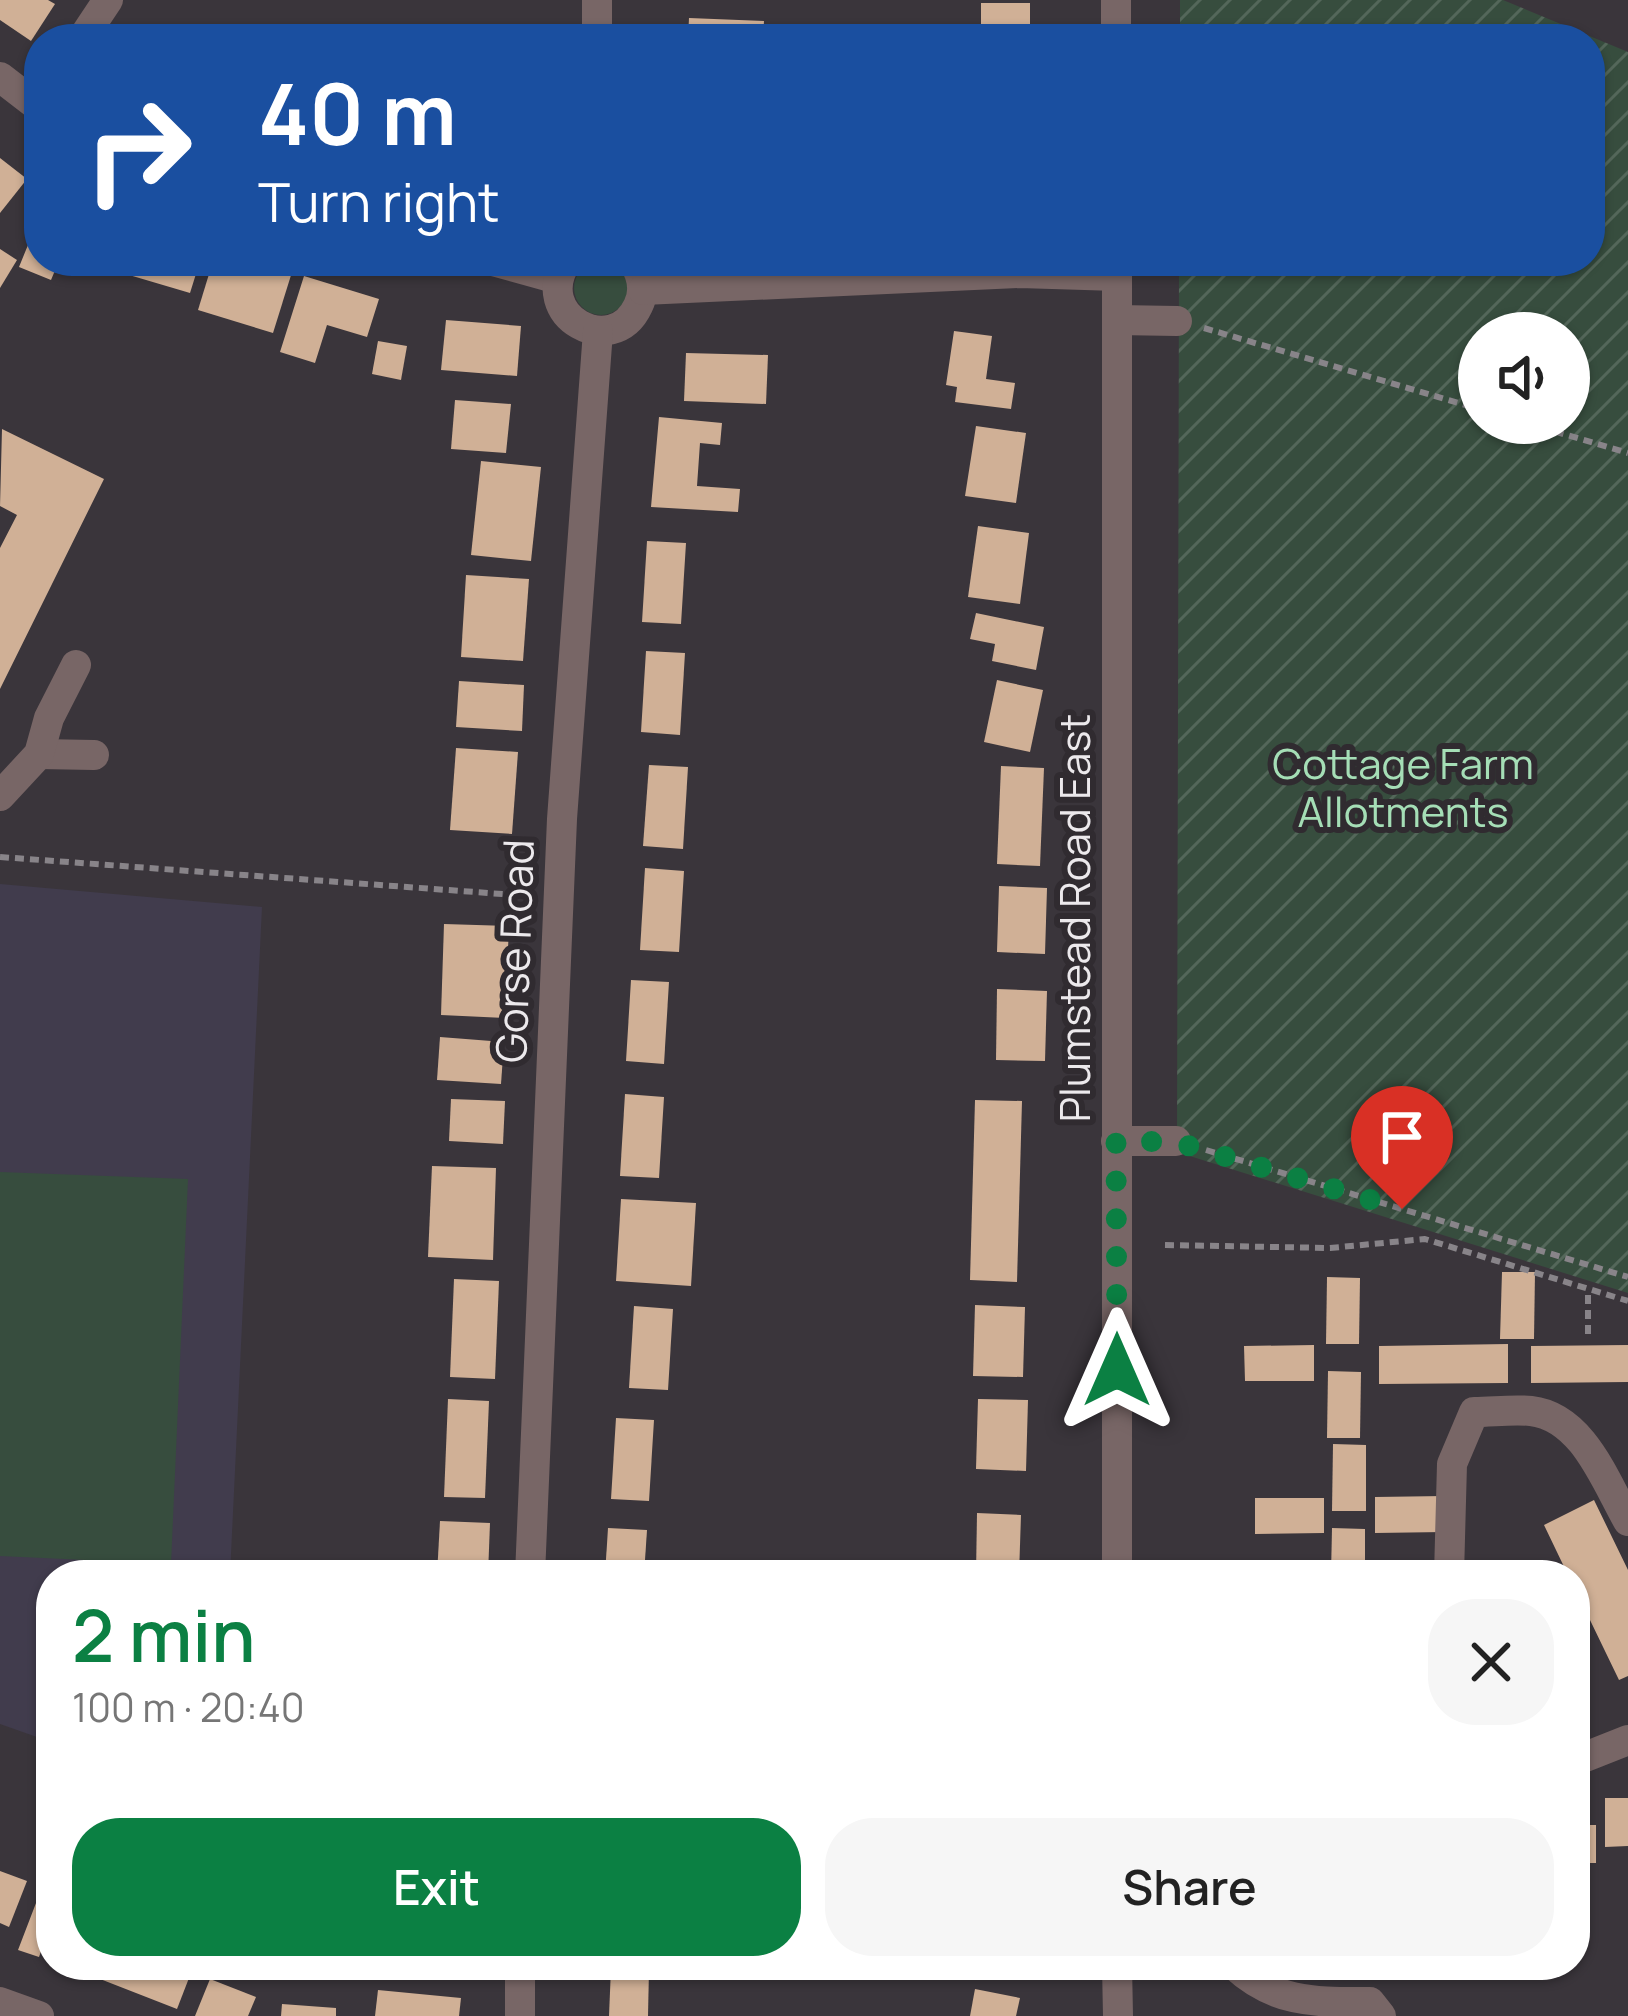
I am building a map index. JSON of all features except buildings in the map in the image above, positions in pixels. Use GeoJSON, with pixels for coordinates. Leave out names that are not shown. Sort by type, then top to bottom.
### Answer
{"type":"FeatureCollection","features":[{"type":"Feature","properties":{"kind":"street"},"geometry":{"type":"LineString","coordinates":[[562,276],[557,294],[571,320],[598,331],[623,324],[640,303],[638,276]]}},
{"type":"Feature","properties":{"kind":"street","name":"Plumstead Road East"},"geometry":{"type":"LineString","coordinates":[[1117,276],[1117,1560]]}},
{"type":"Feature","properties":{"kind":"street"},"geometry":{"type":"LineString","coordinates":[[1117,320],[1178,321]]}},
{"type":"Feature","properties":{"kind":"street","name":"Gorse Road"},"geometry":{"type":"LineString","coordinates":[[531,1560],[559,898],[598,331]]}},
{"type":"Feature","properties":{"kind":"street"},"geometry":{"type":"LineString","coordinates":[[5,792],[39,754],[49,718],[76,665]]}},
{"type":"Feature","properties":{"kind":"street"},"geometry":{"type":"LineString","coordinates":[[39,754],[94,755]]}},
{"type":"Feature","properties":{"kind":"street"},"geometry":{"type":"LineString","coordinates":[[1116,1141],[1176,1142]]}},
{"type":"Feature","properties":{"kind":"street"},"geometry":{"type":"LineString","coordinates":[[1449,1560],[1452,1464],[1474,1412],[1533,1411],[1559,1419],[1579,1436],[1628,1521]]}},
{"type":"Feature","properties":{"kind":"street"},"geometry":{"type":"LineString","coordinates":[[1590,1755],[1628,1740]]}},
{"type":"Feature","properties":{"kind":"street"},"geometry":{"type":"LineString","coordinates":[[520,1980],[520,2016]]}},
{"type":"Feature","properties":{"kind":"street"},"geometry":{"type":"LineString","coordinates":[[1117,1980],[1118,2016]]}},
{"type":"Feature","properties":{"kind":"street"},"geometry":{"type":"LineString","coordinates":[[1255,1980],[1274,1994],[1317,2002],[1370,2002],[1381,2016]]}},
{"type":"Feature","properties":{"kind":"street"},"geometry":{"type":"LineString","coordinates":[[0,2002],[39,2016]]}},
{"type":"Feature","properties":{"kind":"path"},"geometry":{"type":"LineString","coordinates":[[1178,321],[1458,403]]}},
{"type":"Feature","properties":{"kind":"path"},"geometry":{"type":"LineString","coordinates":[[1590,442],[1628,453]]}},
{"type":"Feature","properties":{"kind":"path"},"geometry":{"type":"LineString","coordinates":[[0,857],[559,898]]}},
{"type":"Feature","properties":{"kind":"path"},"geometry":{"type":"LineString","coordinates":[[1176,1142],[1628,1277]]}},
{"type":"Feature","properties":{"kind":"path"},"geometry":{"type":"LineString","coordinates":[[1165,1245],[1330,1248],[1425,1239],[1628,1301]]}},
{"type":"Feature","properties":{"kind":"path"},"geometry":{"type":"LineString","coordinates":[[1588,1288],[1588,1334]]}},
{"type":"Feature","properties":{"kind":"shaded area"},"geometry":{"type":"Polygon","coordinates":[[[0,884],[262,907],[231,1560],[36,1560],[36,1737],[0,1724],[0,884]]]}},
{"type":"Feature","properties":{"kind":"green space","name":"Cottage Farm Allotments"},"geometry":{"type":"Polygon","coordinates":[[[1180,0],[1503,0],[1561,24],[1180,24],[1180,0]]]}},
{"type":"Feature","properties":{"kind":"green space","name":"Cottage Farm Allotments"},"geometry":{"type":"Polygon","coordinates":[[[1605,42],[1628,52],[1628,1293],[1177,1152],[1179,276],[1605,276],[1605,42]]]}},
{"type":"Feature","properties":{"kind":"green space"},"geometry":{"type":"Polygon","coordinates":[[[577,276],[626,278],[626,298],[611,313],[591,313],[576,298],[577,276]]]}},
{"type":"Feature","properties":{"kind":"green space"},"geometry":{"type":"Polygon","coordinates":[[[0,1172],[188,1179],[171,1560],[0,1556],[0,1172]]]}},
{"type":"Feature","properties":{"kind":"route"},"geometry":{"type":"LineString","coordinates":[[1117,1370],[1116,1141],[1168,1140],[1402,1209]]}}]}
